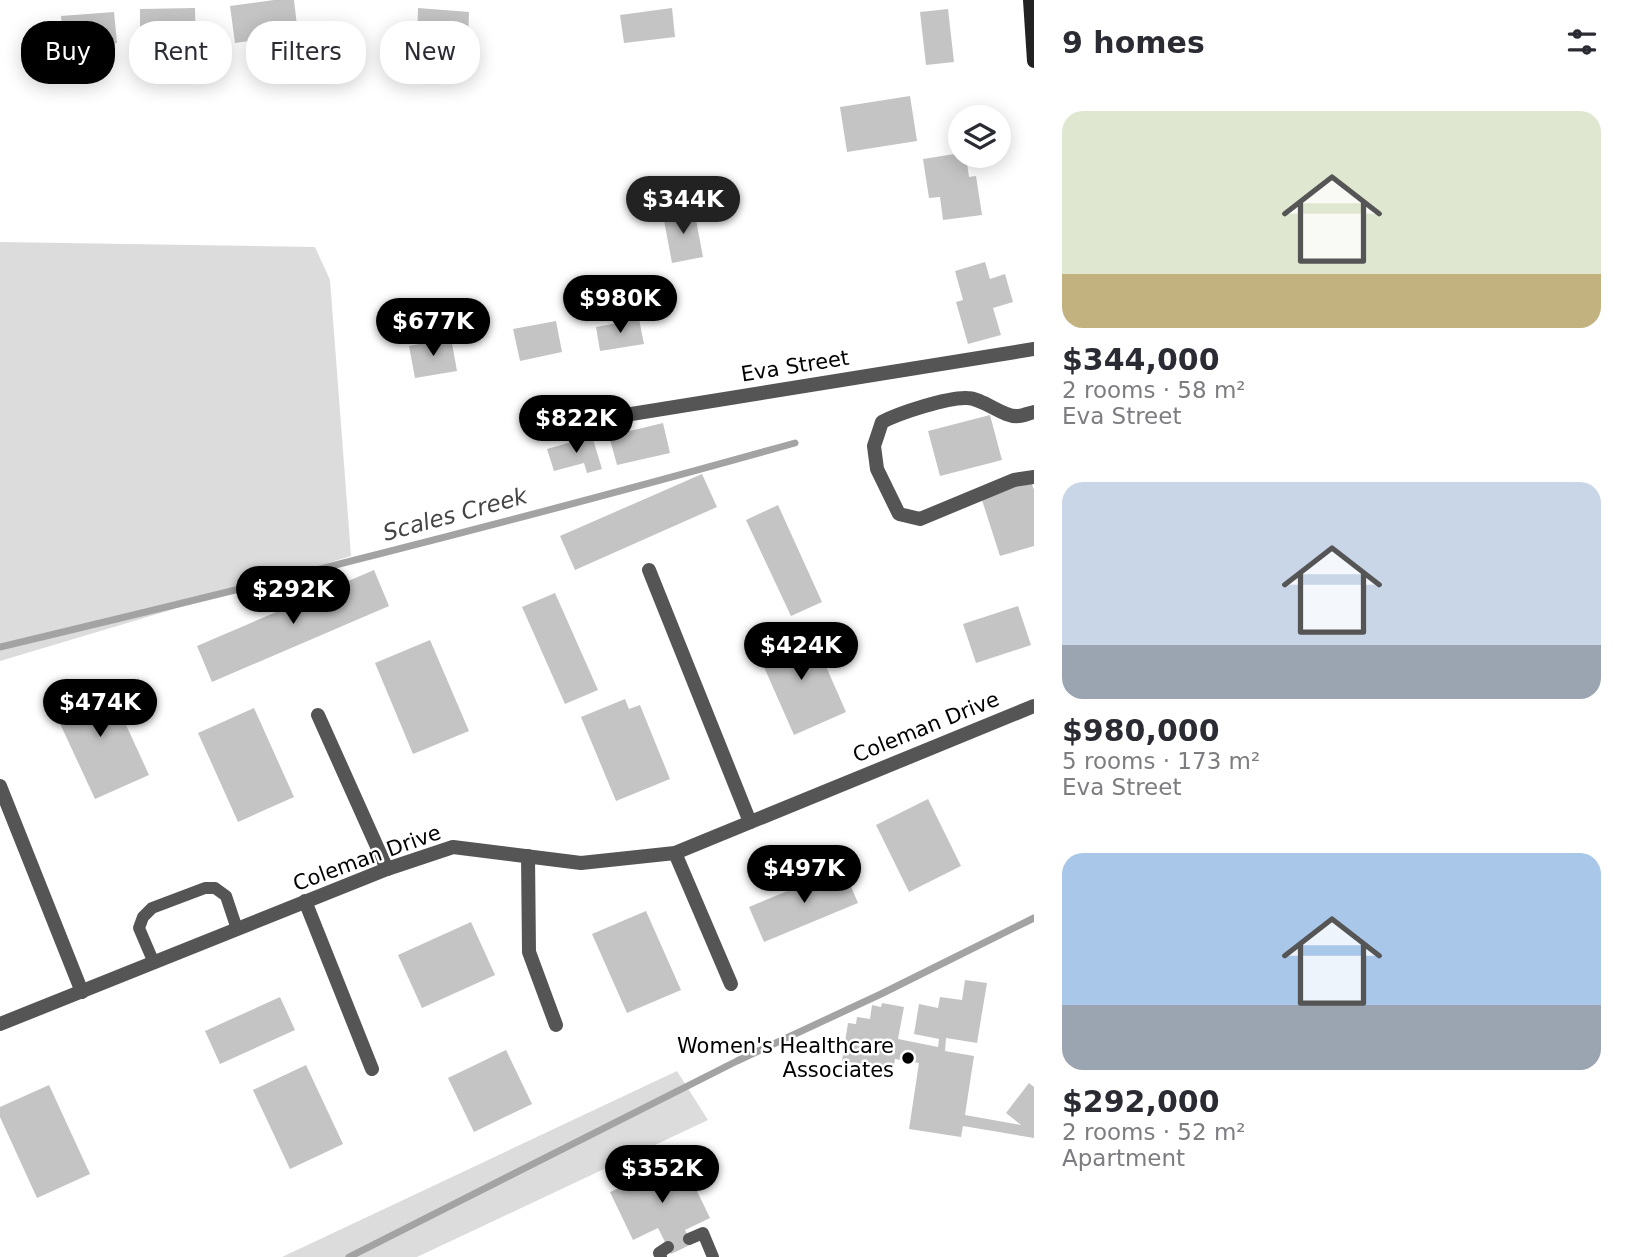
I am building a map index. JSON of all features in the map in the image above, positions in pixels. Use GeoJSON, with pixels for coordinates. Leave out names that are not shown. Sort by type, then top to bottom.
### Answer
{"type":"FeatureCollection","features":[{"type":"Feature","properties":{"kind":"main road"},"geometry":{"type":"LineString","coordinates":[[1030,0],[1034,61]]}},
{"type":"Feature","properties":{"kind":"street","name":"Eva Street"},"geometry":{"type":"LineString","coordinates":[[563,425],[1034,349]]}},
{"type":"Feature","properties":{"kind":"street"},"geometry":{"type":"LineString","coordinates":[[1034,412],[1015,417],[984,402],[966,397],[898,414],[883,422],[874,446],[877,469],[899,514],[920,519],[1014,480],[1034,477]]}},
{"type":"Feature","properties":{"kind":"street"},"geometry":{"type":"LineString","coordinates":[[649,570],[750,822]]}},
{"type":"Feature","properties":{"kind":"street","name":"Coleman Drive"},"geometry":{"type":"LineString","coordinates":[[0,1024],[305,901],[453,847],[581,863],[675,853],[1034,706]]}},
{"type":"Feature","properties":{"kind":"street"},"geometry":{"type":"LineString","coordinates":[[318,715],[387,869]]}},
{"type":"Feature","properties":{"kind":"street"},"geometry":{"type":"LineString","coordinates":[[0,786],[82,992]]}},
{"type":"Feature","properties":{"kind":"street"},"geometry":{"type":"LineString","coordinates":[[675,853],[731,984]]}},
{"type":"Feature","properties":{"kind":"street"},"geometry":{"type":"LineString","coordinates":[[528,856],[529,951],[556,1025]]}},
{"type":"Feature","properties":{"kind":"street"},"geometry":{"type":"LineString","coordinates":[[305,901],[372,1069]]}},
{"type":"Feature","properties":{"kind":"lane"},"geometry":{"type":"LineString","coordinates":[[154,962],[139,928],[152,908],[205,888],[215,888],[226,895],[237,929]]}},
{"type":"Feature","properties":{"kind":"lane"},"geometry":{"type":"LineString","coordinates":[[689,1238],[703,1233],[713,1257]]}},
{"type":"Feature","properties":{"kind":"shaded area"},"geometry":{"type":"Polygon","coordinates":[[[0,242],[315,247],[330,280],[351,556],[0,661],[0,242]]]}},
{"type":"Feature","properties":{"kind":"shaded area"},"geometry":{"type":"Polygon","coordinates":[[[677,1071],[708,1120],[417,1257],[282,1257],[677,1071]]]}},
{"type":"Feature","properties":{"kind":"building"},"geometry":{"type":"Polygon","coordinates":[[[294,0],[296,21],[246,21],[246,41],[235,43],[230,6],[294,0]]]}},
{"type":"Feature","properties":{"kind":"building"},"geometry":{"type":"Polygon","coordinates":[[[195,8],[195,21],[140,21],[140,9],[195,8]]]}},
{"type":"Feature","properties":{"kind":"building"},"geometry":{"type":"Polygon","coordinates":[[[418,8],[469,12],[469,21],[418,21],[418,8]]]}},
{"type":"Feature","properties":{"kind":"building"},"geometry":{"type":"Polygon","coordinates":[[[672,8],[675,37],[624,43],[620,15],[672,8]]]}},
{"type":"Feature","properties":{"kind":"building"},"geometry":{"type":"Polygon","coordinates":[[[948,9],[954,62],[926,65],[920,12],[948,9]]]}},
{"type":"Feature","properties":{"kind":"building"},"geometry":{"type":"Polygon","coordinates":[[[114,12],[115,21],[61,21],[61,16],[114,12]]]}},
{"type":"Feature","properties":{"kind":"building"},"geometry":{"type":"Polygon","coordinates":[[[910,96],[917,141],[847,152],[840,107],[910,96]]]}},
{"type":"Feature","properties":{"kind":"building"},"geometry":{"type":"Polygon","coordinates":[[[948,155],[948,168],[968,168],[969,177],[976,176],[982,215],[943,220],[940,197],[929,198],[923,159],[948,155]]]}},
{"type":"Feature","properties":{"kind":"building"},"geometry":{"type":"Polygon","coordinates":[[[694,209],[703,257],[672,263],[663,215],[694,209]]]}},
{"type":"Feature","properties":{"kind":"building"},"geometry":{"type":"Polygon","coordinates":[[[985,262],[990,279],[1005,274],[1013,302],[993,308],[1001,335],[968,344],[956,302],[963,300],[955,271],[985,262]]]}},
{"type":"Feature","properties":{"kind":"building"},"geometry":{"type":"Polygon","coordinates":[[[639,319],[644,344],[600,351],[596,327],[639,319]]]}},
{"type":"Feature","properties":{"kind":"building"},"geometry":{"type":"Polygon","coordinates":[[[556,321],[562,352],[520,361],[513,329],[556,321]]]}},
{"type":"Feature","properties":{"kind":"building"},"geometry":{"type":"Polygon","coordinates":[[[451,338],[457,371],[415,378],[409,346],[451,338]]]}},
{"type":"Feature","properties":{"kind":"building"},"geometry":{"type":"Polygon","coordinates":[[[990,415],[1002,460],[940,476],[928,431],[990,415]]]}},
{"type":"Feature","properties":{"kind":"building"},"geometry":{"type":"Polygon","coordinates":[[[663,423],[670,453],[617,465],[609,436],[663,423]]]}},
{"type":"Feature","properties":{"kind":"building"},"geometry":{"type":"Polygon","coordinates":[[[592,436],[602,469],[587,473],[584,463],[554,471],[547,449],[592,436]]]}},
{"type":"Feature","properties":{"kind":"building"},"geometry":{"type":"Polygon","coordinates":[[[702,474],[717,507],[575,570],[560,536],[702,474]]]}},
{"type":"Feature","properties":{"kind":"building"},"geometry":{"type":"Polygon","coordinates":[[[1031,481],[1034,490],[1034,546],[1000,556],[981,497],[1031,481]]]}},
{"type":"Feature","properties":{"kind":"building"},"geometry":{"type":"Polygon","coordinates":[[[778,505],[822,602],[791,616],[746,520],[778,505]]]}},
{"type":"Feature","properties":{"kind":"building"},"geometry":{"type":"Polygon","coordinates":[[[374,570],[389,606],[212,682],[197,646],[374,570]]]}},
{"type":"Feature","properties":{"kind":"building"},"geometry":{"type":"Polygon","coordinates":[[[555,593],[598,690],[565,704],[522,607],[555,593]]]}},
{"type":"Feature","properties":{"kind":"building"},"geometry":{"type":"Polygon","coordinates":[[[1018,606],[1031,645],[976,663],[963,624],[1018,606]]]}},
{"type":"Feature","properties":{"kind":"building"},"geometry":{"type":"Polygon","coordinates":[[[799,630],[804,643],[814,639],[846,712],[794,735],[756,649],[799,630]]]}},
{"type":"Feature","properties":{"kind":"building"},"geometry":{"type":"Polygon","coordinates":[[[430,640],[469,731],[413,754],[375,663],[430,640]]]}},
{"type":"Feature","properties":{"kind":"building"},"geometry":{"type":"Polygon","coordinates":[[[105,679],[149,775],[95,799],[51,704],[105,679]]]}},
{"type":"Feature","properties":{"kind":"building"},"geometry":{"type":"Polygon","coordinates":[[[625,699],[629,709],[640,705],[670,779],[616,801],[581,717],[625,699]]]}},
{"type":"Feature","properties":{"kind":"building"},"geometry":{"type":"Polygon","coordinates":[[[254,708],[294,797],[238,822],[198,733],[254,708]]]}},
{"type":"Feature","properties":{"kind":"building"},"geometry":{"type":"Polygon","coordinates":[[[928,799],[961,866],[909,892],[876,825],[928,799]]]}},
{"type":"Feature","properties":{"kind":"building"},"geometry":{"type":"Polygon","coordinates":[[[843,868],[858,903],[764,942],[749,907],[843,868]]]}},
{"type":"Feature","properties":{"kind":"building"},"geometry":{"type":"Polygon","coordinates":[[[646,911],[681,990],[627,1013],[592,934],[646,911]]]}},
{"type":"Feature","properties":{"kind":"building"},"geometry":{"type":"Polygon","coordinates":[[[471,922],[495,975],[422,1008],[398,955],[471,922]]]}},
{"type":"Feature","properties":{"kind":"building","name":"Women's Healthcare Associates"},"geometry":{"type":"Polygon","coordinates":[[[965,980],[987,983],[977,1043],[946,1038],[945,1051],[974,1056],[965,1115],[1021,1125],[1006,1113],[1029,1083],[1034,1087],[1034,1138],[963,1126],[961,1137],[909,1129],[919,1063],[895,1059],[892,1079],[875,1076],[877,1066],[842,1061],[848,1023],[856,1024],[857,1017],[870,1019],[872,1005],[881,1007],[882,1003],[904,1007],[898,1039],[938,1047],[939,1039],[914,1034],[919,1004],[938,1008],[940,997],[962,1000],[965,980]]]}},
{"type":"Feature","properties":{"kind":"building"},"geometry":{"type":"Polygon","coordinates":[[[280,997],[295,1030],[220,1064],[205,1031],[280,997]]]}},
{"type":"Feature","properties":{"kind":"building"},"geometry":{"type":"Polygon","coordinates":[[[506,1050],[532,1104],[474,1132],[448,1078],[506,1050]]]}},
{"type":"Feature","properties":{"kind":"building"},"geometry":{"type":"Polygon","coordinates":[[[306,1065],[343,1144],[290,1169],[253,1090],[306,1065]]]}},
{"type":"Feature","properties":{"kind":"building"},"geometry":{"type":"Polygon","coordinates":[[[49,1085],[90,1174],[37,1198],[0,1117],[0,1107],[49,1085]]]}},
{"type":"Feature","properties":{"kind":"building"},"geometry":{"type":"Polygon","coordinates":[[[681,1158],[710,1218],[685,1230],[692,1244],[671,1254],[658,1228],[633,1240],[610,1192],[681,1158]]]}},
{"type":"Feature","properties":{"kind":"waterway","name":"Scales Creek"},"geometry":{"type":"LineString","coordinates":[[0,647],[398,549],[795,443]]}},
{"type":"Feature","properties":{"kind":"waterway"},"geometry":{"type":"LineString","coordinates":[[349,1257],[737,1061],[881,994],[1034,918]]}},
{"type":"Feature","properties":{"kind":"place","name":"Women's Healthcare Associates"},"geometry":{"type":"Point","coordinates":[908,1058]}}]}
